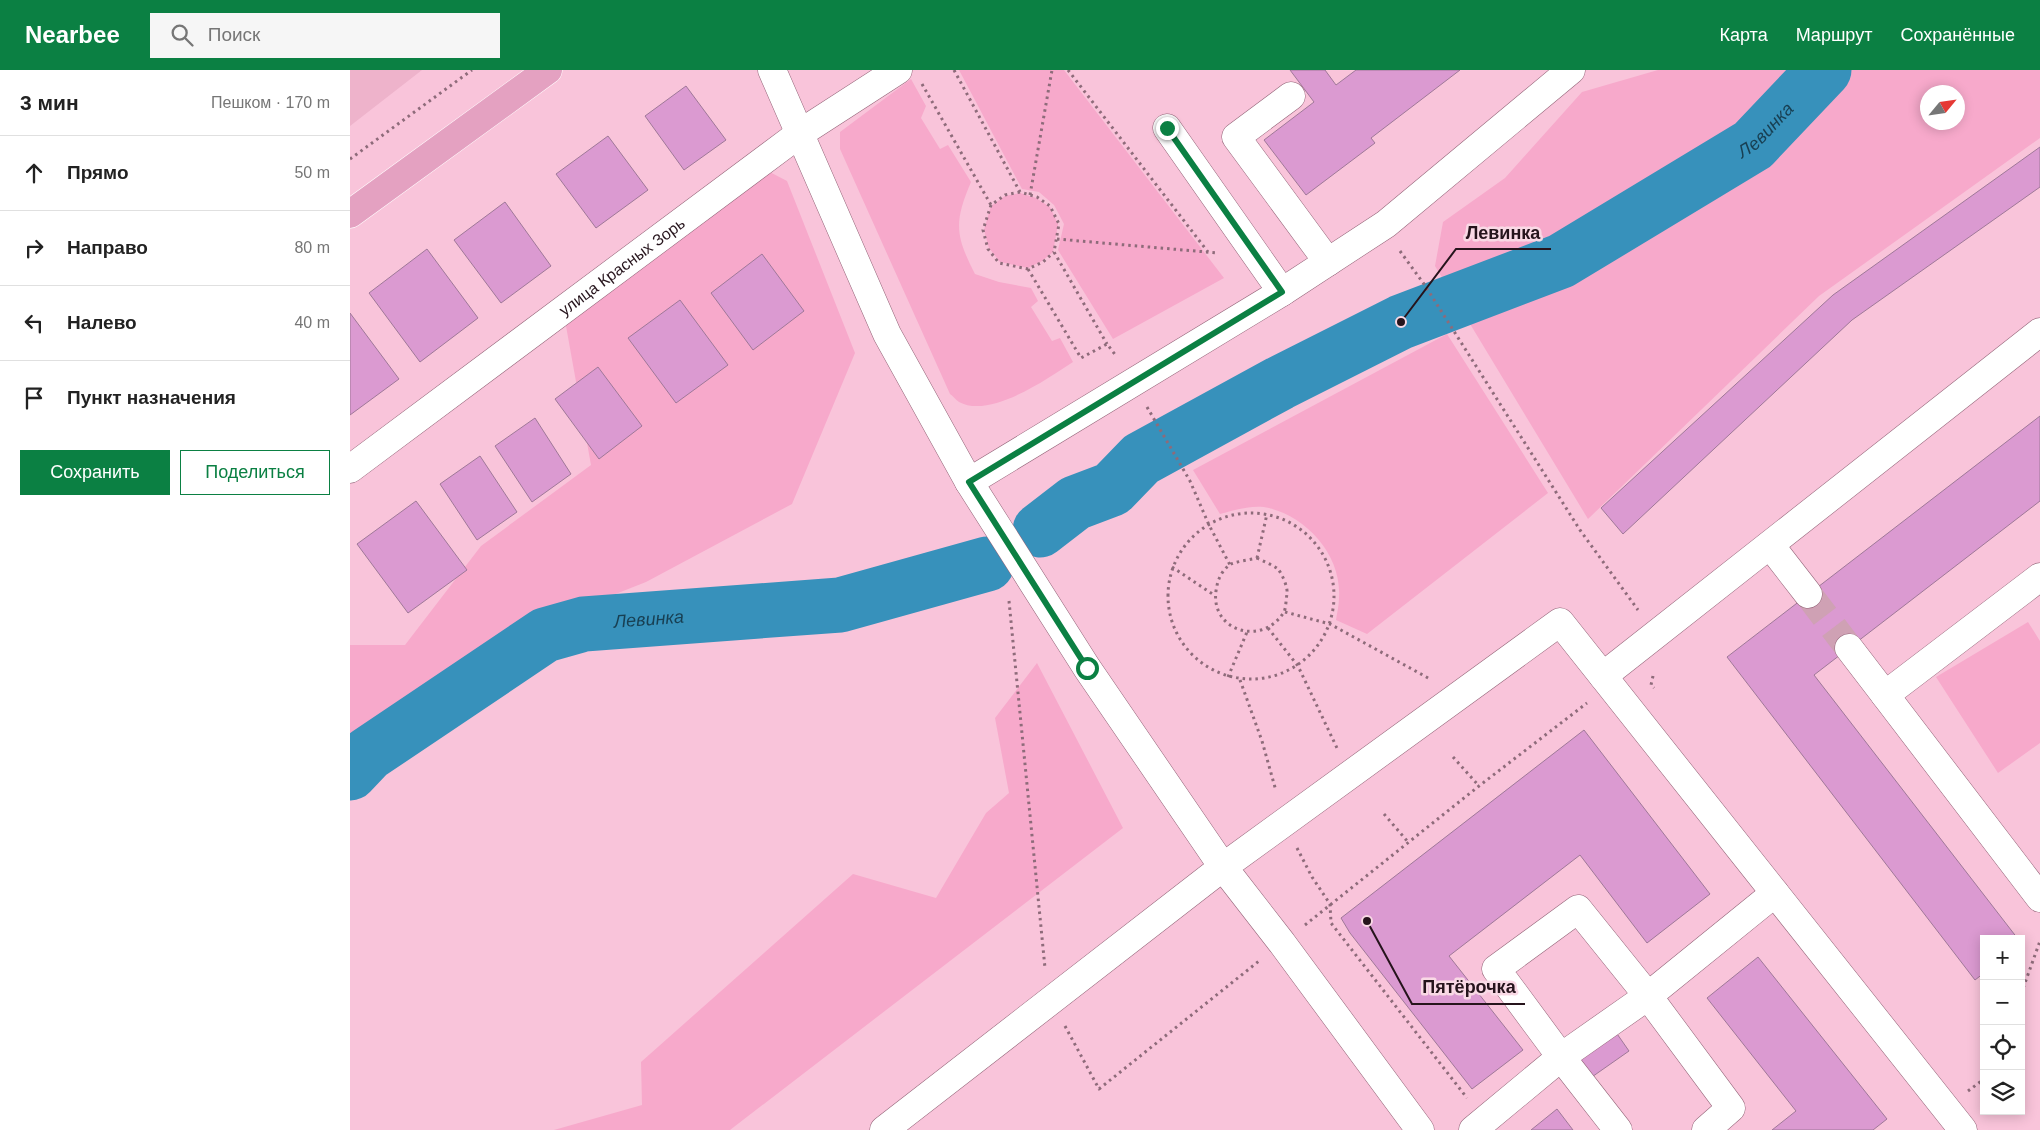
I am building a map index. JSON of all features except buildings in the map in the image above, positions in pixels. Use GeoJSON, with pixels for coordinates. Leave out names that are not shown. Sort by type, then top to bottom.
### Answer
{"type":"FeatureCollection","features":[{"type":"Feature","properties":{"kind":"main road"},"geometry":{"type":"LineString","coordinates":[[350,214],[548,70]]}},
{"type":"Feature","properties":{"kind":"street"},"geometry":{"type":"LineString","coordinates":[[772,70],[887,334],[969,482],[1087,668],[1223,867],[1282,943],[1407,1126]]}},
{"type":"Feature","properties":{"kind":"street"},"geometry":{"type":"LineString","coordinates":[[969,482],[1282,292],[1386,224],[1571,70]]}},
{"type":"Feature","properties":{"kind":"street","name":"улица Красных Зорь"},"geometry":{"type":"LineString","coordinates":[[350,469],[799,134],[908,74]]}},
{"type":"Feature","properties":{"kind":"street"},"geometry":{"type":"LineString","coordinates":[[1291,96],[1236,137],[1328,262]]}},
{"type":"Feature","properties":{"kind":"street"},"geometry":{"type":"LineString","coordinates":[[1167,128],[1282,292]]}},
{"type":"Feature","properties":{"kind":"street"},"geometry":{"type":"LineString","coordinates":[[1603,676],[2040,332]]}},
{"type":"Feature","properties":{"kind":"street"},"geometry":{"type":"LineString","coordinates":[[1770,545],[1808,594]]}},
{"type":"Feature","properties":{"kind":"street"},"geometry":{"type":"LineString","coordinates":[[1885,695],[2040,577]]}},
{"type":"Feature","properties":{"kind":"street"},"geometry":{"type":"LineString","coordinates":[[884,1130],[1223,867],[1560,622],[1962,1130]]}},
{"type":"Feature","properties":{"kind":"street"},"geometry":{"type":"LineString","coordinates":[[1849,648],[2040,898]]}},
{"type":"Feature","properties":{"kind":"street"},"geometry":{"type":"LineString","coordinates":[[1478,1125],[1561,1057],[1648,996],[1775,893]]}},
{"type":"Feature","properties":{"kind":"street"},"geometry":{"type":"LineString","coordinates":[[1618,1130],[1496,969],[1578,910],[1648,996],[1730,1108],[1706,1130]]}},
{"type":"Feature","properties":{"kind":"path"},"geometry":{"type":"LineString","coordinates":[[350,159],[472,70]]}},
{"type":"Feature","properties":{"kind":"path"},"geometry":{"type":"LineString","coordinates":[[954,70],[1020,192]]}},
{"type":"Feature","properties":{"kind":"path"},"geometry":{"type":"LineString","coordinates":[[1030,195],[1052,70]]}},
{"type":"Feature","properties":{"kind":"path"},"geometry":{"type":"LineString","coordinates":[[1068,70],[1208,252]]}},
{"type":"Feature","properties":{"kind":"path"},"geometry":{"type":"LineString","coordinates":[[908,74],[991,205]]}},
{"type":"Feature","properties":{"kind":"path"},"geometry":{"type":"LineString","coordinates":[[1020,192],[1030,195],[1050,206],[1060,224],[1054,252],[1043,262],[1028,270],[1000,263],[988,249],[983,230],[991,205],[1006,195],[1020,192]]}},
{"type":"Feature","properties":{"kind":"path"},"geometry":{"type":"LineString","coordinates":[[1386,224],[1403,256],[1424,284],[1580,530],[1656,635]]}},
{"type":"Feature","properties":{"kind":"path"},"geometry":{"type":"LineString","coordinates":[[1057,239],[1258,256]]}},
{"type":"Feature","properties":{"kind":"path"},"geometry":{"type":"LineString","coordinates":[[1054,252],[1107,344],[1136,382],[1148,410],[1190,481],[1208,524],[1230,565]]}},
{"type":"Feature","properties":{"kind":"path"},"geometry":{"type":"LineString","coordinates":[[1028,270],[1081,358],[1107,344]]}},
{"type":"Feature","properties":{"kind":"path"},"geometry":{"type":"LineString","coordinates":[[1240,513],[1267,514],[1294,524],[1316,542],[1330,568],[1335,596],[1330,624],[1322,640],[1298,666],[1270,678],[1240,680],[1228,677],[1198,661],[1176,634],[1167,601],[1172,567],[1182,548],[1208,524],[1240,513]]}},
{"type":"Feature","properties":{"kind":"path"},"geometry":{"type":"LineString","coordinates":[[1257,558],[1267,514]]}},
{"type":"Feature","properties":{"kind":"path"},"geometry":{"type":"LineString","coordinates":[[1257,558],[1277,569],[1287,589],[1284,612],[1268,628],[1247,632],[1234,628],[1223,619],[1216,608],[1214,595],[1218,578],[1230,565],[1257,558]]}},
{"type":"Feature","properties":{"kind":"path"},"geometry":{"type":"LineString","coordinates":[[1172,567],[1214,595]]}},
{"type":"Feature","properties":{"kind":"path"},"geometry":{"type":"LineString","coordinates":[[1008,598],[1044,964]]}},
{"type":"Feature","properties":{"kind":"path"},"geometry":{"type":"LineString","coordinates":[[1284,612],[1330,624],[1433,681]]}},
{"type":"Feature","properties":{"kind":"path"},"geometry":{"type":"LineString","coordinates":[[1268,628],[1298,666],[1340,755]]}},
{"type":"Feature","properties":{"kind":"path"},"geometry":{"type":"LineString","coordinates":[[1228,677],[1247,632]]}},
{"type":"Feature","properties":{"kind":"path"},"geometry":{"type":"LineString","coordinates":[[1240,680],[1262,741],[1285,822],[1312,877],[1330,904],[1331,924],[1478,1125]]}},
{"type":"Feature","properties":{"kind":"path"},"geometry":{"type":"LineString","coordinates":[[1453,757],[1479,786]]}},
{"type":"Feature","properties":{"kind":"path"},"geometry":{"type":"LineString","coordinates":[[1384,814],[1408,842]]}},
{"type":"Feature","properties":{"kind":"path"},"geometry":{"type":"LineString","coordinates":[[1099,1089],[1330,904]]}},
{"type":"Feature","properties":{"kind":"path"},"geometry":{"type":"LineString","coordinates":[[2025,983],[2040,941]]}},
{"type":"Feature","properties":{"kind":"shaded area"},"geometry":{"type":"Polygon","coordinates":[[[350,70],[422,70],[350,126],[350,70]]]}},
{"type":"Feature","properties":{"kind":"shaded area"},"geometry":{"type":"Polygon","coordinates":[[[959,70],[1064,70],[1224,278],[1113,339],[1058,250],[1064,224],[1054,205],[1039,192],[1022,189],[959,70]]]}},
{"type":"Feature","properties":{"kind":"shaded area"},"geometry":{"type":"Polygon","coordinates":[[[1658,70],[2040,70],[2040,138],[1819,296],[1588,519],[1435,266],[1443,222],[1505,178],[1582,92],[1658,70]]]}},
{"type":"Feature","properties":{"kind":"shaded area"},"geometry":{"type":"Polygon","coordinates":[[[911,79],[926,106],[921,118],[940,149],[948,145],[971,182],[965,196],[959,228],[960,238],[975,274],[999,282],[1031,288],[1038,301],[1031,307],[1052,341],[1060,338],[1073,362],[1034,387],[1002,401],[972,406],[959,402],[950,394],[840,149],[840,132],[911,79]]]}},
{"type":"Feature","properties":{"kind":"shaded area"},"geometry":{"type":"Polygon","coordinates":[[[762,168],[787,181],[855,353],[792,504],[646,582],[537,625],[357,745],[350,753],[350,645],[405,645],[481,546],[591,465],[566,326],[762,168]]]}},
{"type":"Feature","properties":{"kind":"shaded area"},"geometry":{"type":"Polygon","coordinates":[[[1020,193],[1036,198],[1050,207],[1058,224],[1053,252],[1042,261],[1028,268],[1000,262],[989,248],[984,230],[991,206],[1005,196],[1020,193]]]}},
{"type":"Feature","properties":{"kind":"shaded area"},"geometry":{"type":"Polygon","coordinates":[[[1447,334],[1548,493],[1367,634],[1336,620],[1339,598],[1335,568],[1320,541],[1309,530],[1297,520],[1269,508],[1244,508],[1220,514],[1193,470],[1447,334]]]}},
{"type":"Feature","properties":{"kind":"shaded area"},"geometry":{"type":"Polygon","coordinates":[[[2028,622],[2040,641],[2040,743],[1998,773],[1936,677],[2028,622]]]}},
{"type":"Feature","properties":{"kind":"shaded area"},"geometry":{"type":"Polygon","coordinates":[[[1037,663],[1123,828],[730,1130],[554,1130],[642,1105],[641,1062],[853,874],[936,898],[986,813],[1009,793],[995,718],[1037,663]]]}},
{"type":"Feature","properties":{"kind":"waterway","name":"Левинка"},"geometry":{"type":"LineString","coordinates":[[1040,530],[1075,503],[1112,489],[1141,459],[1280,383],[1401,322],[1561,261],[1753,145],[1824,70]]}},
{"type":"Feature","properties":{"kind":"waterway","name":"Левинка"},"geometry":{"type":"LineString","coordinates":[[350,773],[368,754],[545,635],[584,624],[840,605],[987,564]]}},
{"type":"Feature","properties":{"kind":"tunnel"},"geometry":{"type":"LineString","coordinates":[[1808,594],[1849,648]]}},
{"type":"Feature","properties":{"kind":"place","name":"Левинка"},"geometry":{"type":"Point","coordinates":[1401,322]}},
{"type":"Feature","properties":{"kind":"place","name":"Пятёрочка"},"geometry":{"type":"Point","coordinates":[1367,921]}},
{"type":"Feature","properties":{"kind":"route"},"geometry":{"type":"LineString","coordinates":[[1087,668],[969,482],[1282,292],[1167,128]]}}]}
